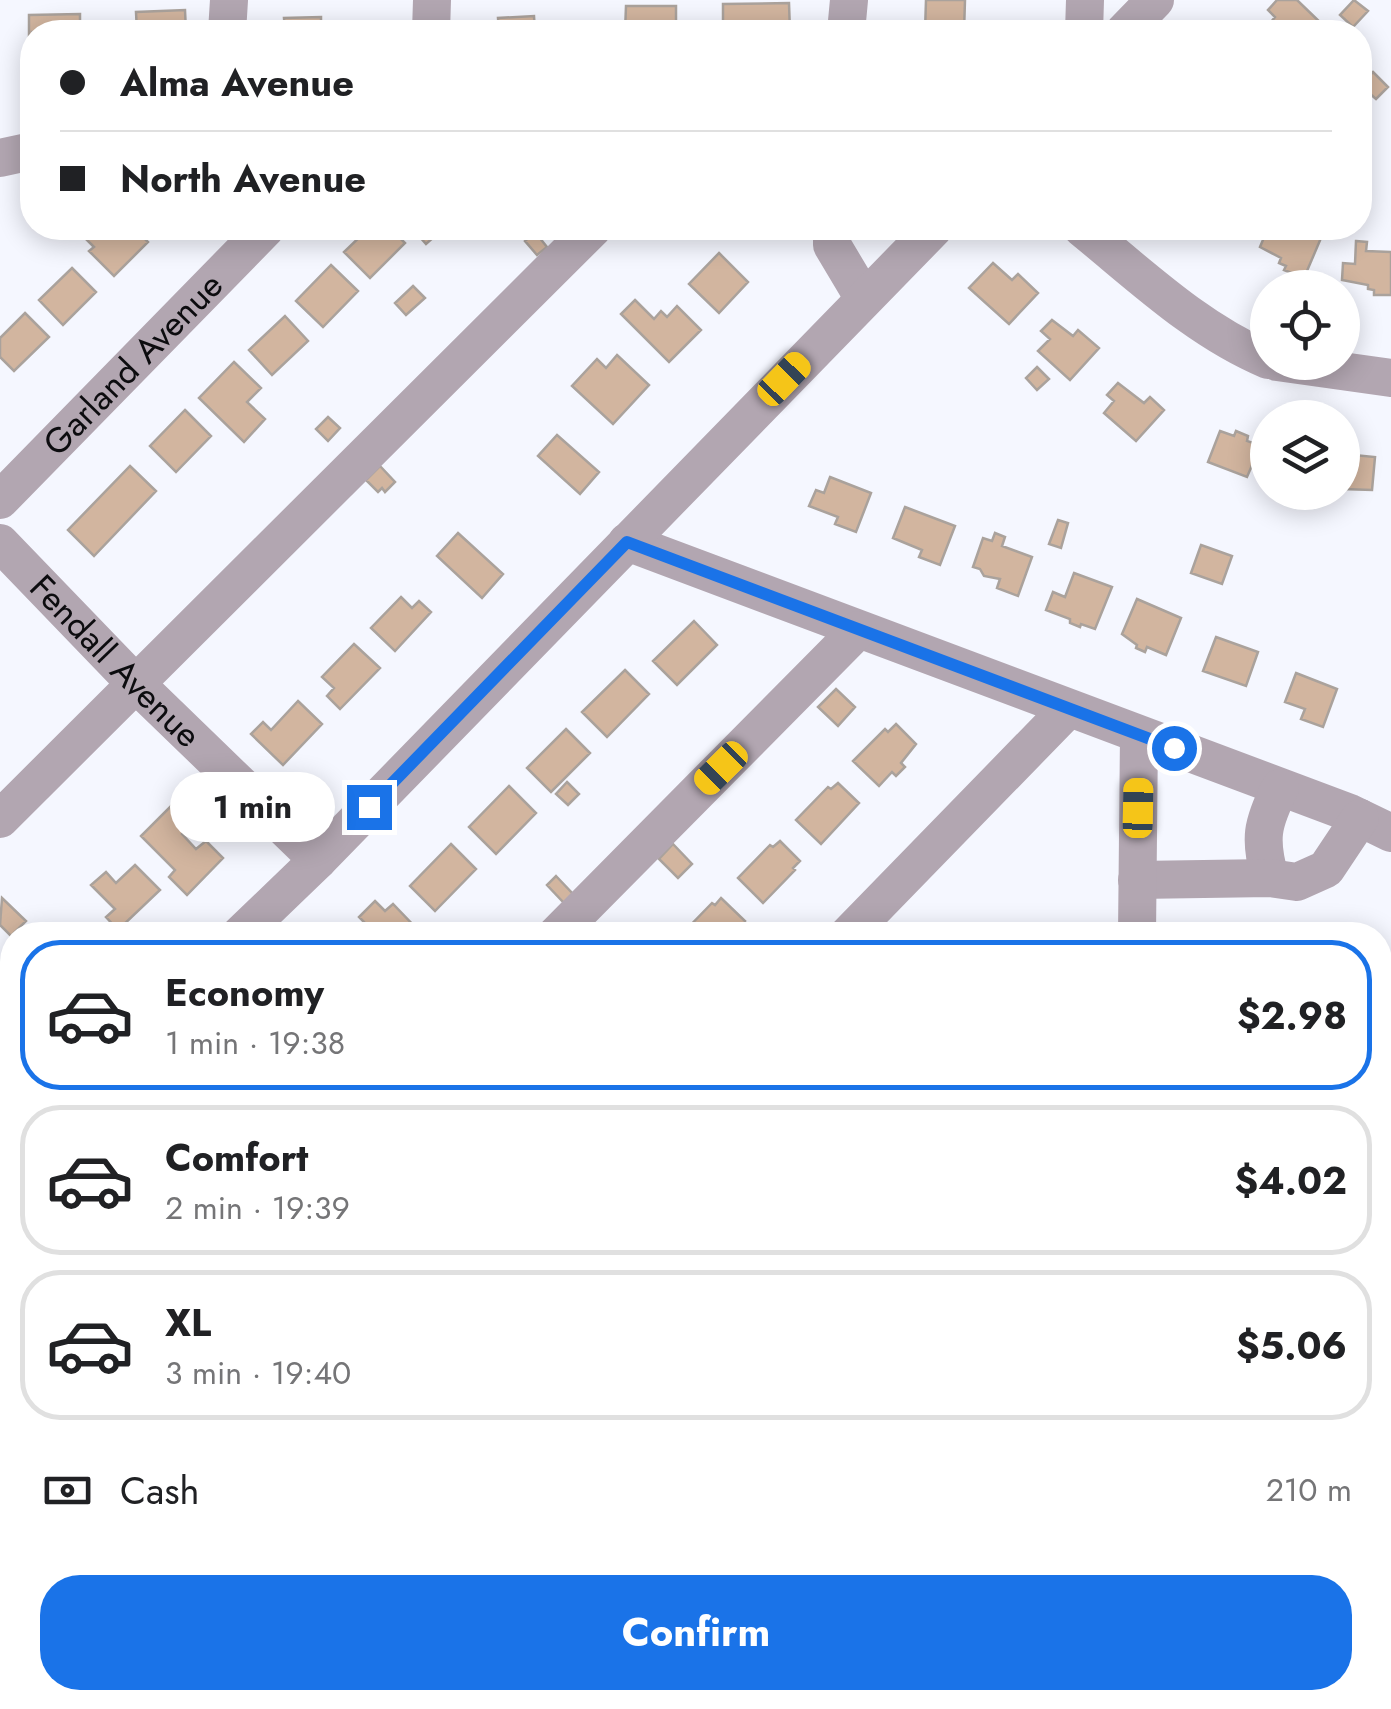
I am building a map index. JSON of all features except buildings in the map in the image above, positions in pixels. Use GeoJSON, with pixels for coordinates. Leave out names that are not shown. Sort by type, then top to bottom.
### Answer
{"type":"FeatureCollection","features":[{"type":"Feature","properties":{"kind":"street"},"geometry":{"type":"LineString","coordinates":[[1136,20],[1155,0]]}},
{"type":"Feature","properties":{"kind":"street","name":"Garland Avenue"},"geometry":{"type":"LineString","coordinates":[[0,500],[254,240]]}},
{"type":"Feature","properties":{"kind":"street"},"geometry":{"type":"LineString","coordinates":[[0,819],[581,240]]}},
{"type":"Feature","properties":{"kind":"street"},"geometry":{"type":"LineString","coordinates":[[832,240],[863,298]]}},
{"type":"Feature","properties":{"kind":"street"},"geometry":{"type":"LineString","coordinates":[[254,922],[922,240]]}},
{"type":"Feature","properties":{"kind":"street"},"geometry":{"type":"LineString","coordinates":[[1097,240],[1204,326],[1250,352]]}},
{"type":"Feature","properties":{"kind":"street"},"geometry":{"type":"LineString","coordinates":[[1360,374],[1391,378]]}},
{"type":"Feature","properties":{"kind":"street"},"geometry":{"type":"LineString","coordinates":[[627,542],[1375,826],[1326,868],[1297,882],[1270,878],[1138,880]]}},
{"type":"Feature","properties":{"kind":"street","name":"Fendall Avenue"},"geometry":{"type":"LineString","coordinates":[[0,543],[135,684],[318,860]]}},
{"type":"Feature","properties":{"kind":"street"},"geometry":{"type":"LineString","coordinates":[[569,922],[858,630]]}},
{"type":"Feature","properties":{"kind":"street"},"geometry":{"type":"LineString","coordinates":[[863,922],[1068,709]]}},
{"type":"Feature","properties":{"kind":"street"},"geometry":{"type":"LineString","coordinates":[[1137,922],[1139,735]]}},
{"type":"Feature","properties":{"kind":"street"},"geometry":{"type":"LineString","coordinates":[[1270,878],[1264,855],[1263,822],[1280,788]]}},
{"type":"Feature","properties":{"kind":"route"},"geometry":{"type":"LineString","coordinates":[[369,807],[627,542],[1174,748]]}}]}
